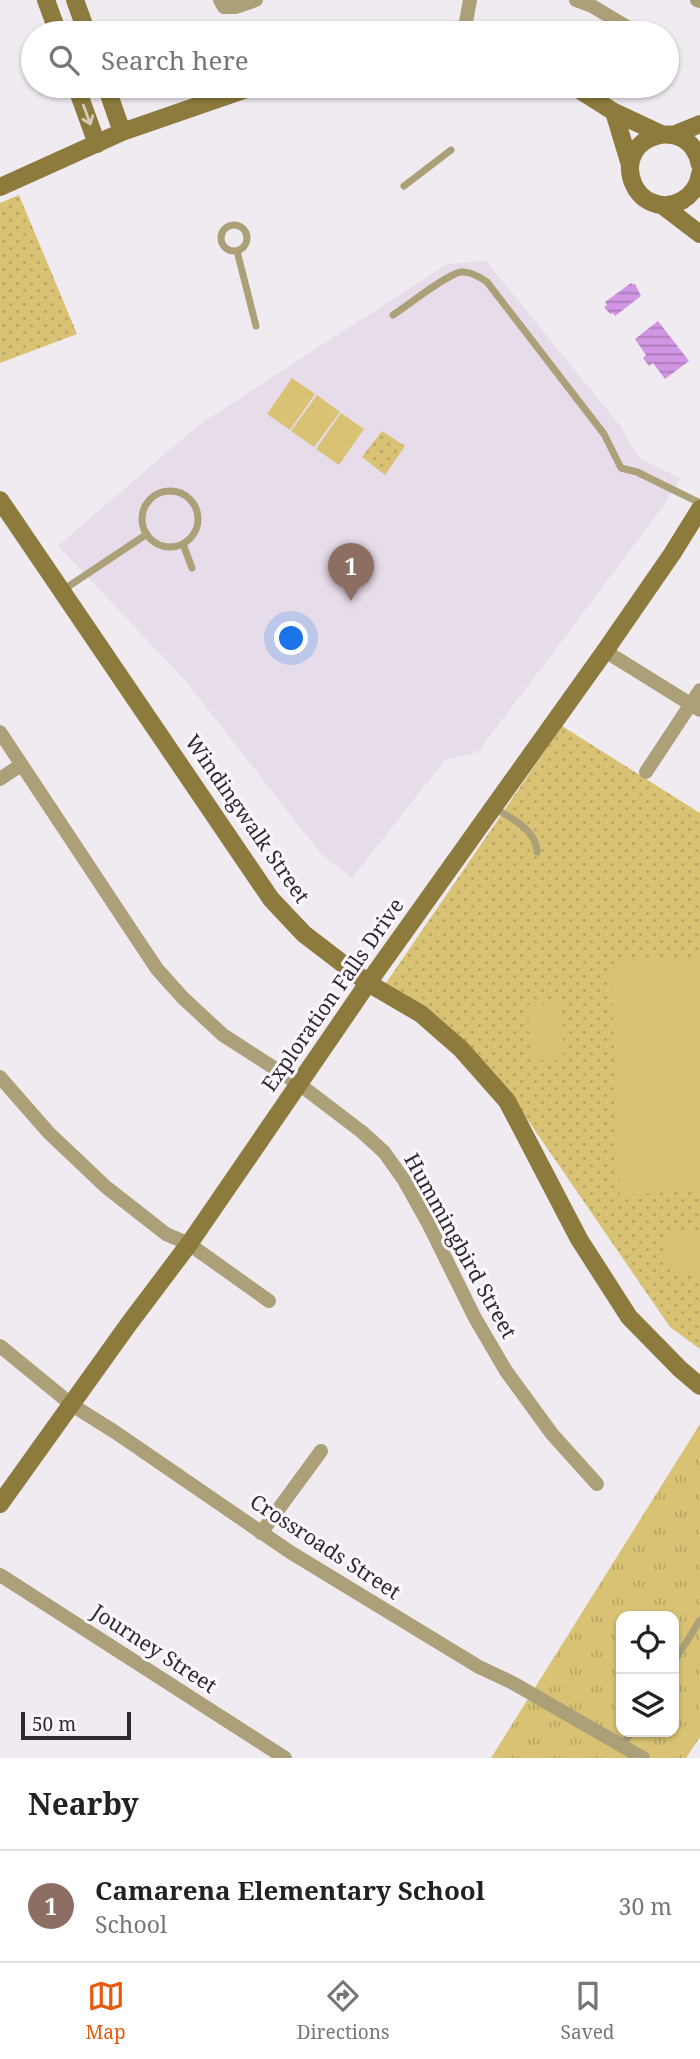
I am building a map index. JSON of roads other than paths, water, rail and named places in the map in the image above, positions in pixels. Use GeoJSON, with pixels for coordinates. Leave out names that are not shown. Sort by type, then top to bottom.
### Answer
{"type":"FeatureCollection","features":[{"type":"Feature","properties":{"kind":"street"},"geometry":{"type":"LineString","coordinates":[[46,0],[54,21]]}},
{"type":"Feature","properties":{"kind":"street"},"geometry":{"type":"LineString","coordinates":[[75,0],[83,21]]}},
{"type":"Feature","properties":{"kind":"street"},"geometry":{"type":"LineString","coordinates":[[220,0],[223,8],[236,8],[256,0]]}},
{"type":"Feature","properties":{"kind":"street"},"geometry":{"type":"LineString","coordinates":[[466,21],[470,0]]}},
{"type":"Feature","properties":{"kind":"street"},"geometry":{"type":"LineString","coordinates":[[576,0],[594,3],[620,21]]}},
{"type":"Feature","properties":{"kind":"street"},"geometry":{"type":"LineString","coordinates":[[80,98],[97,144]]}},
{"type":"Feature","properties":{"kind":"street"},"geometry":{"type":"LineString","coordinates":[[110,98],[122,132]]}},
{"type":"Feature","properties":{"kind":"street"},"geometry":{"type":"LineString","coordinates":[[0,187],[122,132],[220,98]]}},
{"type":"Feature","properties":{"kind":"street"},"geometry":{"type":"LineString","coordinates":[[592,98],[614,112],[667,134],[684,139],[693,147],[700,176],[693,191],[685,200],[662,205],[651,202],[634,187],[630,176],[633,154],[640,144],[649,138],[667,134],[700,124]]}},
{"type":"Feature","properties":{"kind":"street"},"geometry":{"type":"LineString","coordinates":[[614,112],[630,165]]}},
{"type":"Feature","properties":{"kind":"street"},"geometry":{"type":"LineString","coordinates":[[662,205],[700,234]]}},
{"type":"Feature","properties":{"kind":"street","name":"Windingwalk Street"},"geometry":{"type":"LineString","coordinates":[[0,500],[271,899],[304,934],[369,983],[422,1014],[461,1049],[507,1101],[579,1239],[605,1282],[629,1317],[700,1386]]}},
{"type":"Feature","properties":{"kind":"street","name":"Exploration Falls Drive"},"geometry":{"type":"LineString","coordinates":[[0,1504],[188,1244],[605,651],[700,509]]}},
{"type":"Feature","properties":{"kind":"street"},"geometry":{"type":"LineString","coordinates":[[605,651],[695,707]]}},
{"type":"Feature","properties":{"kind":"street"},"geometry":{"type":"LineString","coordinates":[[646,772],[695,707],[700,690]]}},
{"type":"Feature","properties":{"kind":"street","name":"Hummingbird Street"},"geometry":{"type":"LineString","coordinates":[[0,732],[158,969],[183,998],[223,1035],[299,1084],[384,1152],[413,1196],[475,1318],[506,1371],[552,1434],[597,1484]]}},
{"type":"Feature","properties":{"kind":"street"},"geometry":{"type":"LineString","coordinates":[[0,779],[21,765]]}},
{"type":"Feature","properties":{"kind":"street"},"geometry":{"type":"LineString","coordinates":[[0,1077],[49,1133],[106,1187],[166,1234],[188,1244],[269,1301]]}},
{"type":"Feature","properties":{"kind":"street","name":"Crossroads Street"},"geometry":{"type":"LineString","coordinates":[[0,1346],[72,1405],[261,1533],[479,1667],[513,1683],[643,1758]]}},
{"type":"Feature","properties":{"kind":"street"},"geometry":{"type":"LineString","coordinates":[[261,1533],[321,1451]]}},
{"type":"Feature","properties":{"kind":"street","name":"Journey Street"},"geometry":{"type":"LineString","coordinates":[[0,1575],[285,1758]]}},
{"type":"Feature","properties":{"kind":"lane"},"geometry":{"type":"LineString","coordinates":[[404,186],[451,150]]}},
{"type":"Feature","properties":{"kind":"lane"},"geometry":{"type":"LineString","coordinates":[[237,251],[256,326]]}},
{"type":"Feature","properties":{"kind":"lane"},"geometry":{"type":"LineString","coordinates":[[393,315],[454,275],[461,272],[478,275],[487,282],[604,434],[621,468],[637,472],[700,503]]}},
{"type":"Feature","properties":{"kind":"lane"},"geometry":{"type":"LineString","coordinates":[[168,490],[178,491],[194,502],[198,511],[197,530],[183,544],[175,547],[159,545],[147,534],[142,516],[150,498],[168,490]]}},
{"type":"Feature","properties":{"kind":"lane"},"geometry":{"type":"LineString","coordinates":[[62,591],[147,534]]}},
{"type":"Feature","properties":{"kind":"lane"},"geometry":{"type":"LineString","coordinates":[[183,544],[192,569]]}},
{"type":"Feature","properties":{"kind":"lane"},"geometry":{"type":"LineString","coordinates":[[493,808],[518,822],[532,835],[537,852]]}},
{"type":"Feature","properties":{"kind":"lane"},"geometry":{"type":"LineString","coordinates":[[679,1654],[700,1620]]}},
{"type":"Feature","properties":{"kind":"lane"},"geometry":{"type":"LineString","coordinates":[[622,1746],[628,1737]]}},
{"type":"Feature","properties":{"kind":"place","name":"Camarena Elementary School"},"geometry":{"type":"Point","coordinates":[351,601]}}]}
